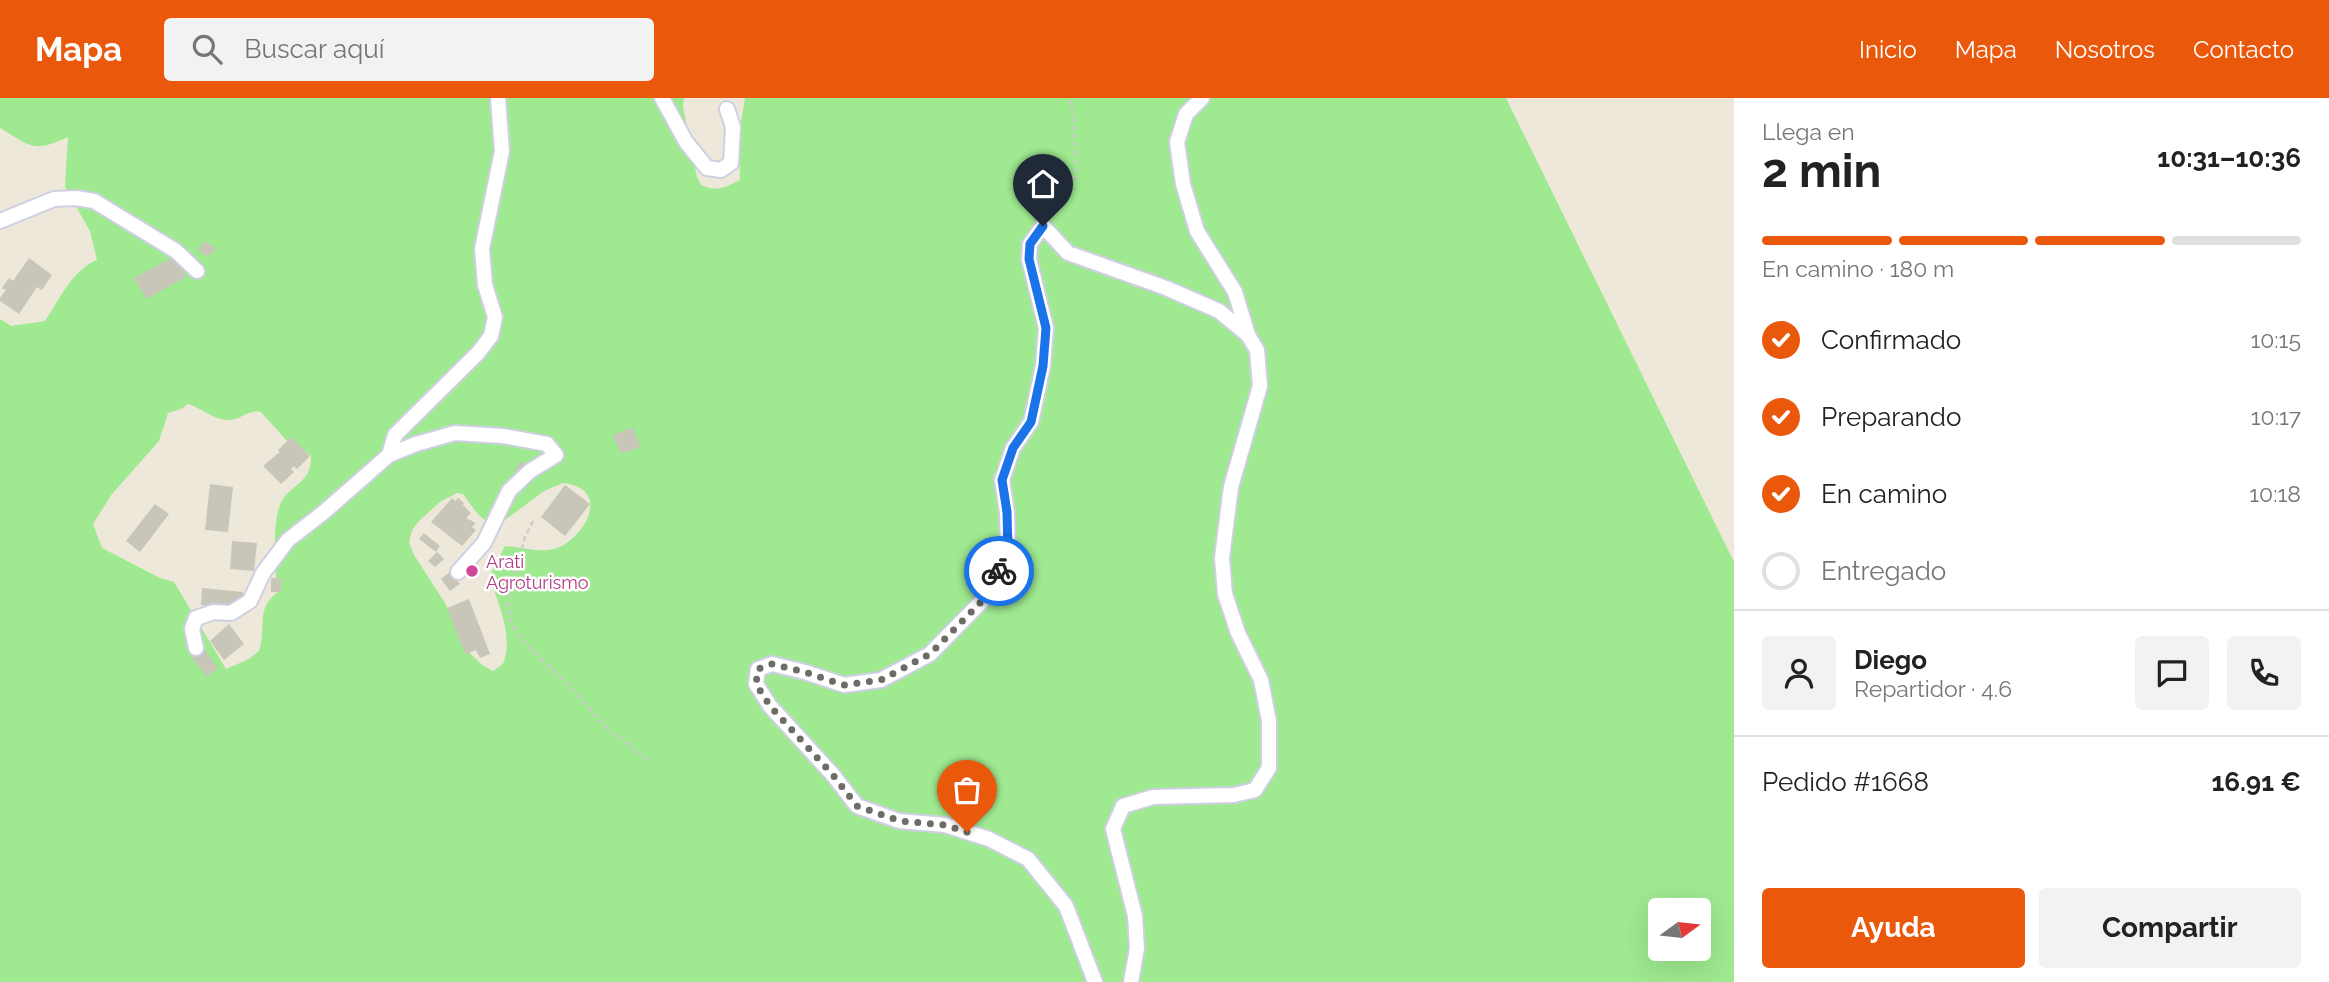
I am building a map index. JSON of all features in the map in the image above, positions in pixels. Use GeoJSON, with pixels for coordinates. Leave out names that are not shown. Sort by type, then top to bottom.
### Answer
{"type":"FeatureCollection","features":[{"type":"Feature","properties":{"kind":"lane"},"geometry":{"type":"LineString","coordinates":[[389,455],[396,435],[478,354],[491,335],[495,317],[485,285],[482,249],[502,151],[498,98]]}},
{"type":"Feature","properties":{"kind":"lane"},"geometry":{"type":"LineString","coordinates":[[662,98],[686,142],[707,168],[721,170],[732,163],[733,127],[727,109]]}},
{"type":"Feature","properties":{"kind":"lane"},"geometry":{"type":"LineString","coordinates":[[1131,982],[1137,948],[1135,916],[1113,829],[1123,806],[1153,797],[1234,795],[1255,790],[1269,768],[1269,721],[1261,680],[1238,633],[1225,594],[1222,558],[1231,487],[1260,386],[1257,350],[1248,335],[1235,292],[1197,231],[1183,184],[1177,142],[1186,114],[1202,98]]}},
{"type":"Feature","properties":{"kind":"lane"},"geometry":{"type":"LineString","coordinates":[[0,221],[54,199],[94,201],[176,251],[197,271]]}},
{"type":"Feature","properties":{"kind":"lane"},"geometry":{"type":"LineString","coordinates":[[1095,982],[1066,906],[1028,859],[989,839],[945,825],[900,821],[857,806],[833,775],[770,706],[756,684],[758,669],[772,664],[844,685],[881,680],[930,654],[983,600],[1008,552],[1007,512],[1002,480],[1013,448],[1031,422],[1043,366],[1046,328],[1029,259],[1030,244],[1043,226],[1068,253],[1166,288],[1219,311],[1248,335]]}},
{"type":"Feature","properties":{"kind":"lane"},"geometry":{"type":"LineString","coordinates":[[196,648],[192,629],[196,618],[214,612],[231,613],[250,601],[263,573],[288,540],[389,455],[455,433],[503,436],[547,444],[556,455],[530,471],[509,491],[484,543],[458,572]]}},
{"type":"Feature","properties":{"kind":"path"},"geometry":{"type":"LineString","coordinates":[[1043,226],[1070,192],[1077,167],[1070,98]]}},
{"type":"Feature","properties":{"kind":"path"},"geometry":{"type":"LineString","coordinates":[[533,521],[525,537],[508,599],[507,609],[512,626],[520,638],[608,729],[650,762]]}},
{"type":"Feature","properties":{"kind":"green space"},"geometry":{"type":"Polygon","coordinates":[[[0,98],[684,98],[683,107],[697,177],[701,185],[716,189],[740,180],[739,134],[745,98],[1506,98],[1734,562],[1734,982],[0,982],[0,319],[11,326],[45,321],[74,278],[97,260],[90,231],[65,187],[68,137],[40,146],[19,140],[0,128],[0,98]],[[188,404],[168,413],[159,441],[112,494],[93,524],[102,548],[160,578],[174,582],[226,669],[249,659],[259,651],[264,612],[270,599],[277,593],[277,514],[283,498],[308,473],[311,456],[299,446],[287,441],[261,412],[224,420],[188,404]],[[563,483],[544,491],[497,526],[482,517],[463,494],[457,493],[440,502],[412,530],[409,542],[414,555],[445,603],[471,654],[493,671],[503,664],[507,641],[490,575],[505,546],[554,549],[575,537],[583,527],[590,505],[587,495],[579,487],[563,483]]]}},
{"type":"Feature","properties":{"kind":"building"},"geometry":{"type":"Polygon","coordinates":[[[204,241],[216,248],[211,255],[207,256],[198,250],[204,241]]]}},
{"type":"Feature","properties":{"kind":"building"},"geometry":{"type":"Polygon","coordinates":[[[175,256],[186,277],[146,299],[134,278],[175,256]]]}},
{"type":"Feature","properties":{"kind":"building"},"geometry":{"type":"Polygon","coordinates":[[[29,258],[52,275],[42,290],[37,287],[19,314],[0,301],[0,298],[6,290],[2,288],[9,278],[13,281],[29,258]]]}},
{"type":"Feature","properties":{"kind":"building"},"geometry":{"type":"Polygon","coordinates":[[[633,427],[640,447],[621,454],[613,435],[633,427]]]}},
{"type":"Feature","properties":{"kind":"building"},"geometry":{"type":"Polygon","coordinates":[[[291,437],[310,456],[297,469],[294,466],[291,469],[294,472],[281,484],[263,466],[280,452],[278,450],[291,437]]]}},
{"type":"Feature","properties":{"kind":"building"},"geometry":{"type":"Polygon","coordinates":[[[522,461],[527,465],[520,474],[514,470],[522,461]]]}},
{"type":"Feature","properties":{"kind":"building"},"geometry":{"type":"Polygon","coordinates":[[[210,484],[233,487],[228,532],[205,530],[210,484]]]}},
{"type":"Feature","properties":{"kind":"building"},"geometry":{"type":"Polygon","coordinates":[[[565,485],[590,504],[565,536],[541,517],[565,485]]]}},
{"type":"Feature","properties":{"kind":"building"},"geometry":{"type":"Polygon","coordinates":[[[452,498],[455,501],[458,498],[464,503],[471,513],[466,518],[476,523],[472,527],[476,530],[462,546],[431,522],[452,498]]]}},
{"type":"Feature","properties":{"kind":"building"},"geometry":{"type":"Polygon","coordinates":[[[155,504],[169,514],[140,552],[126,541],[155,504]]]}},
{"type":"Feature","properties":{"kind":"building"},"geometry":{"type":"Polygon","coordinates":[[[424,533],[440,546],[436,552],[419,539],[424,533]]]}},
{"type":"Feature","properties":{"kind":"building"},"geometry":{"type":"Polygon","coordinates":[[[232,541],[257,543],[254,571],[230,569],[232,541]]]}},
{"type":"Feature","properties":{"kind":"building"},"geometry":{"type":"Polygon","coordinates":[[[437,552],[444,559],[435,567],[428,561],[437,552]]]}},
{"type":"Feature","properties":{"kind":"building"},"geometry":{"type":"Polygon","coordinates":[[[451,571],[460,584],[450,591],[441,579],[451,571]]]}},
{"type":"Feature","properties":{"kind":"building"},"geometry":{"type":"Polygon","coordinates":[[[271,578],[281,578],[281,592],[271,592],[271,578]]]}},
{"type":"Feature","properties":{"kind":"building"},"geometry":{"type":"Polygon","coordinates":[[[202,588],[243,592],[242,604],[233,607],[201,605],[202,588]]]}},
{"type":"Feature","properties":{"kind":"building"},"geometry":{"type":"Polygon","coordinates":[[[469,599],[490,654],[480,658],[476,650],[465,654],[447,608],[469,599]]]}},
{"type":"Feature","properties":{"kind":"building"},"geometry":{"type":"Polygon","coordinates":[[[229,624],[244,644],[224,660],[210,641],[229,624]]]}},
{"type":"Feature","properties":{"kind":"building"},"geometry":{"type":"Polygon","coordinates":[[[204,649],[218,668],[207,677],[192,658],[204,649]]]}},
{"type":"Feature","properties":{"kind":"way so far"},"geometry":{"type":"LineString","coordinates":[[967,832],[945,825],[900,821],[857,806],[833,775],[770,706],[756,684],[758,669],[772,664],[844,685],[881,680],[930,654],[983,600],[999,571]]}},
{"type":"Feature","properties":{"kind":"place","name":"Arati Agroturismo"},"geometry":{"type":"Point","coordinates":[472,571]}},
{"type":"Feature","properties":{"kind":"route"},"geometry":{"type":"LineString","coordinates":[[999,571],[1008,552],[1007,512],[1002,480],[1013,448],[1031,422],[1043,366],[1046,328],[1029,259],[1030,244],[1043,226]]}}]}
